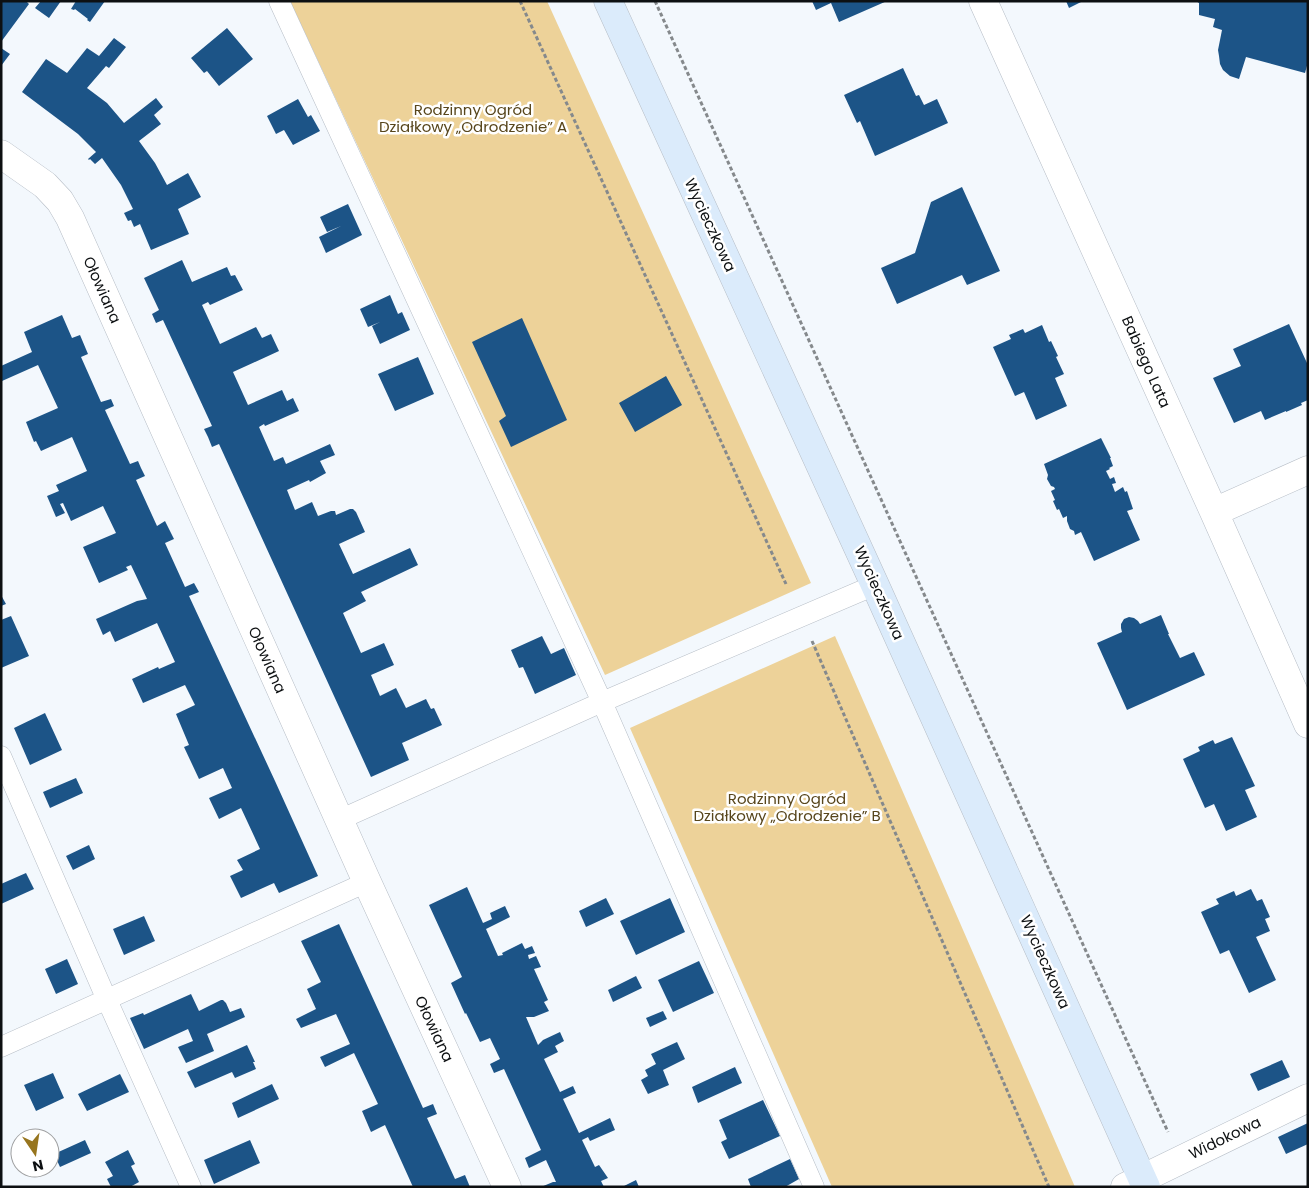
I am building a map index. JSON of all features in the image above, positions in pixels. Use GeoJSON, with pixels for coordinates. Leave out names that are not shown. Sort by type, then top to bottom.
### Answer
{"type":"FeatureCollection","features":[{"type":"Feature","properties":{"kind":"street","name":"Wycieczkowa"},"geometry":{"type":"LineString","coordinates":[[608,1],[875,585],[1138,1184]]}},
{"type":"Feature","properties":{"kind":"street","name":"Babiego Lata"},"geometry":{"type":"LineString","coordinates":[[983,1],[1308,724]]}},
{"type":"Feature","properties":{"kind":"street","name":"Ołowiana"},"geometry":{"type":"LineString","coordinates":[[1,154],[45,185],[60,202],[70,218],[339,820],[507,1187]]}},
{"type":"Feature","properties":{"kind":"street"},"geometry":{"type":"LineString","coordinates":[[1214,512],[1308,470]]}},
{"type":"Feature","properties":{"kind":"street","name":"Widokowa"},"geometry":{"type":"LineString","coordinates":[[1138,1184],[1181,1160],[1308,1098]]}},
{"type":"Feature","properties":{"kind":"lane"},"geometry":{"type":"LineString","coordinates":[[279,1],[602,702],[814,1187]]}},
{"type":"Feature","properties":{"kind":"lane"},"geometry":{"type":"LineString","coordinates":[[339,820],[602,702],[875,585]]}},
{"type":"Feature","properties":{"kind":"lane"},"geometry":{"type":"LineString","coordinates":[[1,756],[191,1187]]}},
{"type":"Feature","properties":{"kind":"lane"},"geometry":{"type":"LineString","coordinates":[[1,1047],[367,882]]}},
{"type":"Feature","properties":{"kind":"path"},"geometry":{"type":"LineString","coordinates":[[520,1],[786,584]]}},
{"type":"Feature","properties":{"kind":"path"},"geometry":{"type":"LineString","coordinates":[[654,1],[1181,1160]]}},
{"type":"Feature","properties":{"kind":"path"},"geometry":{"type":"LineString","coordinates":[[801,616],[1048,1187]]}},
{"type":"Feature","properties":{"kind":"green space","name":"Rodzinny Ogród Działkowy „Odrodzenie” A"},"geometry":{"type":"Polygon","coordinates":[[[290,1],[547,1],[811,583],[605,675],[290,1]]]}},
{"type":"Feature","properties":{"kind":"green space","name":"Rodzinny Ogród Działkowy „Odrodzenie” B"},"geometry":{"type":"Polygon","coordinates":[[[835,636],[1075,1187],[832,1187],[630,728],[835,636]]]}},
{"type":"Feature","properties":{"kind":"building"},"geometry":{"type":"Polygon","coordinates":[[[1,1],[26,1],[29,4],[1,42],[1,1]]]}},
{"type":"Feature","properties":{"kind":"building"},"geometry":{"type":"Polygon","coordinates":[[[41,1],[61,1],[49,18],[35,8],[41,1]]]}},
{"type":"Feature","properties":{"kind":"building"},"geometry":{"type":"Polygon","coordinates":[[[76,1],[105,1],[90,22],[75,9],[71,9],[76,1]]]}},
{"type":"Feature","properties":{"kind":"building"},"geometry":{"type":"Polygon","coordinates":[[[812,1],[887,1],[839,22],[831,3],[816,10],[812,1]]]}},
{"type":"Feature","properties":{"kind":"building"},"geometry":{"type":"Polygon","coordinates":[[[1066,1],[1083,1],[1069,8],[1066,1]]]}},
{"type":"Feature","properties":{"kind":"building"},"geometry":{"type":"Polygon","coordinates":[[[1196,1],[1308,1],[1308,62],[1305,73],[1246,57],[1239,79],[1230,76],[1223,70],[1220,64],[1218,50],[1222,30],[1213,27],[1215,19],[1199,15],[1199,3],[1196,1]]]}},
{"type":"Feature","properties":{"kind":"building"},"geometry":{"type":"Polygon","coordinates":[[[227,28],[253,59],[219,86],[207,71],[204,73],[191,58],[227,28]]]}},
{"type":"Feature","properties":{"kind":"building"},"geometry":{"type":"Polygon","coordinates":[[[114,38],[126,47],[109,68],[106,66],[87,88],[107,103],[124,123],[156,98],[163,107],[154,115],[161,124],[139,141],[155,163],[167,185],[188,173],[201,197],[178,209],[189,234],[151,250],[140,224],[134,227],[131,220],[128,221],[124,213],[133,209],[121,185],[102,158],[95,164],[89,160],[96,152],[78,134],[22,92],[46,59],[67,73],[87,48],[99,56],[114,38]]]}},
{"type":"Feature","properties":{"kind":"building"},"geometry":{"type":"Polygon","coordinates":[[[1,48],[10,54],[1,66],[1,48]]]}},
{"type":"Feature","properties":{"kind":"building"},"geometry":{"type":"Polygon","coordinates":[[[903,68],[916,96],[919,95],[924,105],[937,99],[948,123],[875,156],[860,121],[857,123],[844,95],[903,68]]]}},
{"type":"Feature","properties":{"kind":"building"},"geometry":{"type":"Polygon","coordinates":[[[298,99],[308,117],[311,115],[320,131],[293,145],[284,130],[276,134],[267,116],[298,99]]]}},
{"type":"Feature","properties":{"kind":"building"},"geometry":{"type":"Polygon","coordinates":[[[962,187],[1000,271],[967,285],[962,275],[897,304],[881,268],[915,253],[931,202],[962,187]]]}},
{"type":"Feature","properties":{"kind":"building"},"geometry":{"type":"Polygon","coordinates":[[[348,204],[362,235],[326,253],[319,237],[341,226],[327,232],[320,217],[348,204]]]}},
{"type":"Feature","properties":{"kind":"building"},"geometry":{"type":"Polygon","coordinates":[[[182,260],[192,282],[227,267],[231,276],[235,275],[243,290],[210,305],[208,302],[202,305],[220,344],[256,327],[262,338],[271,334],[279,351],[233,372],[248,405],[282,390],[287,401],[293,398],[299,411],[259,427],[274,461],[283,457],[286,464],[330,444],[335,455],[320,461],[326,473],[310,482],[309,480],[287,490],[295,510],[312,502],[318,516],[331,511],[335,511],[336,515],[350,509],[356,512],[365,532],[339,544],[353,574],[410,548],[418,565],[361,592],[366,601],[343,613],[361,653],[384,643],[394,665],[371,675],[380,696],[396,688],[406,708],[426,699],[431,709],[434,708],[442,725],[402,743],[409,760],[371,777],[219,444],[212,447],[204,429],[212,426],[163,320],[156,323],[152,314],[159,310],[144,278],[182,260]]]}},
{"type":"Feature","properties":{"kind":"building"},"geometry":{"type":"Polygon","coordinates":[[[390,295],[398,314],[402,312],[410,330],[380,344],[372,326],[380,322],[368,327],[360,309],[390,295]]]}},
{"type":"Feature","properties":{"kind":"building"},"geometry":{"type":"Polygon","coordinates":[[[62,315],[72,338],[80,335],[88,354],[81,357],[101,402],[111,399],[114,406],[105,410],[130,464],[138,461],[145,476],[136,480],[157,526],[165,521],[174,539],[165,543],[185,587],[194,583],[199,592],[189,596],[318,876],[279,893],[274,883],[241,898],[230,876],[243,870],[237,860],[260,849],[241,808],[219,819],[209,798],[232,788],[223,768],[199,779],[184,747],[189,745],[176,714],[195,705],[185,685],[143,703],[132,679],[158,667],[159,669],[175,662],[157,623],[115,642],[110,631],[103,635],[96,619],[137,601],[147,599],[131,565],[126,567],[128,570],[99,583],[83,547],[116,533],[103,506],[71,521],[63,503],[60,504],[65,513],[56,517],[47,496],[59,491],[56,485],[87,471],[72,437],[41,451],[36,441],[34,442],[26,422],[58,408],[38,365],[2,381],[1,379],[1,366],[32,352],[24,332],[62,315]]]}},
{"type":"Feature","properties":{"kind":"building"},"geometry":{"type":"Polygon","coordinates":[[[522,318],[567,420],[511,447],[499,421],[506,416],[472,342],[522,318]]]}},
{"type":"Feature","properties":{"kind":"building"},"geometry":{"type":"Polygon","coordinates":[[[1289,324],[1308,362],[1308,400],[1301,403],[1302,405],[1265,420],[1261,411],[1234,423],[1213,378],[1241,366],[1233,349],[1289,324]]]}},
{"type":"Feature","properties":{"kind":"building"},"geometry":{"type":"Polygon","coordinates":[[[1042,325],[1049,342],[1051,341],[1058,356],[1056,357],[1064,374],[1055,378],[1067,406],[1036,420],[1024,392],[1015,396],[993,347],[1011,339],[1009,335],[1023,329],[1025,333],[1042,325]]]}},
{"type":"Feature","properties":{"kind":"building"},"geometry":{"type":"Polygon","coordinates":[[[418,357],[434,394],[395,411],[378,374],[418,357]]]}},
{"type":"Feature","properties":{"kind":"building"},"geometry":{"type":"Polygon","coordinates":[[[666,376],[682,405],[635,432],[619,403],[666,376]]]}},
{"type":"Feature","properties":{"kind":"building"},"geometry":{"type":"Polygon","coordinates":[[[1101,438],[1113,466],[1106,471],[1110,479],[1114,477],[1116,483],[1112,484],[1115,492],[1123,487],[1125,492],[1127,491],[1133,509],[1127,511],[1140,540],[1094,561],[1081,532],[1075,535],[1074,531],[1070,529],[1067,516],[1063,518],[1059,509],[1057,510],[1051,491],[1055,489],[1047,479],[1048,475],[1044,464],[1101,438]]]}},
{"type":"Feature","properties":{"kind":"building"},"geometry":{"type":"Polygon","coordinates":[[[1,595],[6,604],[1,606],[1,595]]]}},
{"type":"Feature","properties":{"kind":"building"},"geometry":{"type":"Polygon","coordinates":[[[1161,615],[1180,658],[1194,652],[1205,675],[1127,710],[1097,643],[1122,632],[1121,624],[1124,619],[1134,618],[1140,624],[1161,615]]]}},
{"type":"Feature","properties":{"kind":"building"},"geometry":{"type":"Polygon","coordinates":[[[11,616],[29,656],[1,668],[1,620],[11,616]]]}},
{"type":"Feature","properties":{"kind":"building"},"geometry":{"type":"Polygon","coordinates":[[[542,636],[551,654],[564,648],[576,675],[535,694],[523,667],[519,668],[511,650],[542,636]]]}},
{"type":"Feature","properties":{"kind":"building"},"geometry":{"type":"Polygon","coordinates":[[[45,713],[62,750],[30,765],[14,728],[45,713]]]}},
{"type":"Feature","properties":{"kind":"building"},"geometry":{"type":"Polygon","coordinates":[[[1232,737],[1255,786],[1245,790],[1257,817],[1226,831],[1214,804],[1205,808],[1183,759],[1200,751],[1198,747],[1213,740],[1215,744],[1232,737]]]}},
{"type":"Feature","properties":{"kind":"building"},"geometry":{"type":"Polygon","coordinates":[[[76,778],[83,793],[50,808],[43,792],[76,778]]]}},
{"type":"Feature","properties":{"kind":"building"},"geometry":{"type":"Polygon","coordinates":[[[89,845],[95,859],[73,870],[66,856],[89,845]]]}},
{"type":"Feature","properties":{"kind":"building"},"geometry":{"type":"Polygon","coordinates":[[[26,873],[34,889],[1,904],[1,884],[26,873]]]}},
{"type":"Feature","properties":{"kind":"building"},"geometry":{"type":"Polygon","coordinates":[[[467,887],[483,923],[492,919],[490,913],[505,906],[510,917],[486,929],[498,956],[503,955],[502,953],[522,943],[525,949],[532,946],[535,953],[528,955],[529,959],[536,956],[541,967],[534,969],[548,1000],[544,1002],[549,1011],[534,1017],[526,1017],[538,1045],[543,1040],[560,1032],[564,1041],[555,1046],[558,1052],[544,1059],[560,1092],[573,1086],[576,1093],[563,1099],[579,1133],[610,1118],[615,1130],[590,1141],[588,1137],[582,1140],[595,1167],[599,1165],[608,1178],[601,1181],[604,1187],[541,1187],[556,1182],[546,1160],[529,1168],[525,1158],[541,1150],[504,1069],[494,1073],[490,1064],[500,1059],[490,1038],[480,1042],[465,1014],[451,983],[462,977],[429,905],[467,887]]]}},
{"type":"Feature","properties":{"kind":"building"},"geometry":{"type":"Polygon","coordinates":[[[1251,889],[1257,901],[1262,899],[1270,917],[1265,919],[1270,931],[1256,937],[1276,980],[1249,993],[1229,950],[1220,954],[1201,912],[1219,904],[1216,899],[1234,891],[1236,896],[1251,889]]]}},
{"type":"Feature","properties":{"kind":"building"},"geometry":{"type":"Polygon","coordinates":[[[606,898],[614,914],[586,927],[579,911],[606,898]]]}},
{"type":"Feature","properties":{"kind":"building"},"geometry":{"type":"Polygon","coordinates":[[[670,898],[685,932],[636,955],[620,921],[670,898]]]}},
{"type":"Feature","properties":{"kind":"building"},"geometry":{"type":"Polygon","coordinates":[[[144,916],[155,941],[124,955],[113,929],[144,916]]]}},
{"type":"Feature","properties":{"kind":"building"},"geometry":{"type":"Polygon","coordinates":[[[339,924],[423,1108],[433,1104],[437,1114],[427,1118],[455,1179],[465,1175],[470,1187],[413,1187],[385,1125],[371,1132],[362,1111],[378,1104],[354,1053],[325,1067],[320,1057],[350,1044],[336,1014],[301,1028],[296,1019],[316,1009],[307,989],[321,982],[301,941],[339,924]]]}},
{"type":"Feature","properties":{"kind":"building"},"geometry":{"type":"Polygon","coordinates":[[[67,959],[78,984],[56,994],[45,969],[67,959]]]}},
{"type":"Feature","properties":{"kind":"building"},"geometry":{"type":"Polygon","coordinates":[[[699,961],[714,993],[673,1012],[658,980],[699,961]]]}},
{"type":"Feature","properties":{"kind":"building"},"geometry":{"type":"Polygon","coordinates":[[[636,976],[642,988],[613,1002],[608,990],[636,976]]]}},
{"type":"Feature","properties":{"kind":"building"},"geometry":{"type":"Polygon","coordinates":[[[191,994],[199,1011],[223,1000],[230,1012],[241,1008],[245,1017],[207,1034],[214,1051],[186,1063],[178,1047],[193,1041],[188,1029],[144,1049],[130,1018],[143,1013],[144,1015],[191,994]]]}},
{"type":"Feature","properties":{"kind":"building"},"geometry":{"type":"Polygon","coordinates":[[[663,1011],[667,1019],[650,1027],[646,1018],[663,1011]]]}},
{"type":"Feature","properties":{"kind":"building"},"geometry":{"type":"Polygon","coordinates":[[[677,1042],[685,1059],[663,1070],[669,1085],[648,1094],[641,1080],[648,1076],[645,1070],[656,1064],[651,1054],[677,1042]]]}},
{"type":"Feature","properties":{"kind":"building"},"geometry":{"type":"Polygon","coordinates":[[[247,1045],[255,1062],[253,1062],[256,1069],[235,1078],[232,1072],[195,1088],[187,1072],[247,1045]]]}},
{"type":"Feature","properties":{"kind":"building"},"geometry":{"type":"Polygon","coordinates":[[[1282,1060],[1290,1077],[1258,1091],[1250,1074],[1282,1060]]]}},
{"type":"Feature","properties":{"kind":"building"},"geometry":{"type":"Polygon","coordinates":[[[735,1067],[742,1083],[698,1103],[692,1087],[735,1067]]]}},
{"type":"Feature","properties":{"kind":"building"},"geometry":{"type":"Polygon","coordinates":[[[53,1073],[64,1098],[36,1111],[24,1085],[53,1073]]]}},
{"type":"Feature","properties":{"kind":"building"},"geometry":{"type":"Polygon","coordinates":[[[120,1074],[129,1092],[87,1111],[78,1094],[120,1074]]]}},
{"type":"Feature","properties":{"kind":"building"},"geometry":{"type":"Polygon","coordinates":[[[272,1084],[279,1099],[238,1118],[232,1103],[272,1084]]]}},
{"type":"Feature","properties":{"kind":"building"},"geometry":{"type":"Polygon","coordinates":[[[763,1100],[780,1136],[729,1159],[721,1142],[727,1139],[719,1120],[763,1100]]]}},
{"type":"Feature","properties":{"kind":"building"},"geometry":{"type":"Polygon","coordinates":[[[1308,1123],[1308,1144],[1286,1154],[1278,1137],[1308,1123]]]}},
{"type":"Feature","properties":{"kind":"building"},"geometry":{"type":"Polygon","coordinates":[[[85,1140],[91,1153],[60,1167],[60,1151],[85,1140]]]}},
{"type":"Feature","properties":{"kind":"building"},"geometry":{"type":"Polygon","coordinates":[[[250,1140],[260,1163],[214,1184],[204,1160],[250,1140]]]}},
{"type":"Feature","properties":{"kind":"building"},"geometry":{"type":"Polygon","coordinates":[[[128,1150],[135,1164],[131,1166],[139,1182],[130,1187],[111,1187],[107,1179],[113,1176],[105,1162],[128,1150]]]}},
{"type":"Feature","properties":{"kind":"building"},"geometry":{"type":"Polygon","coordinates":[[[790,1159],[799,1179],[785,1187],[751,1187],[748,1179],[790,1159]]]}},
{"type":"Feature","properties":{"kind":"building"},"geometry":{"type":"Polygon","coordinates":[[[636,1180],[639,1187],[622,1187],[636,1180]]]}}]}
